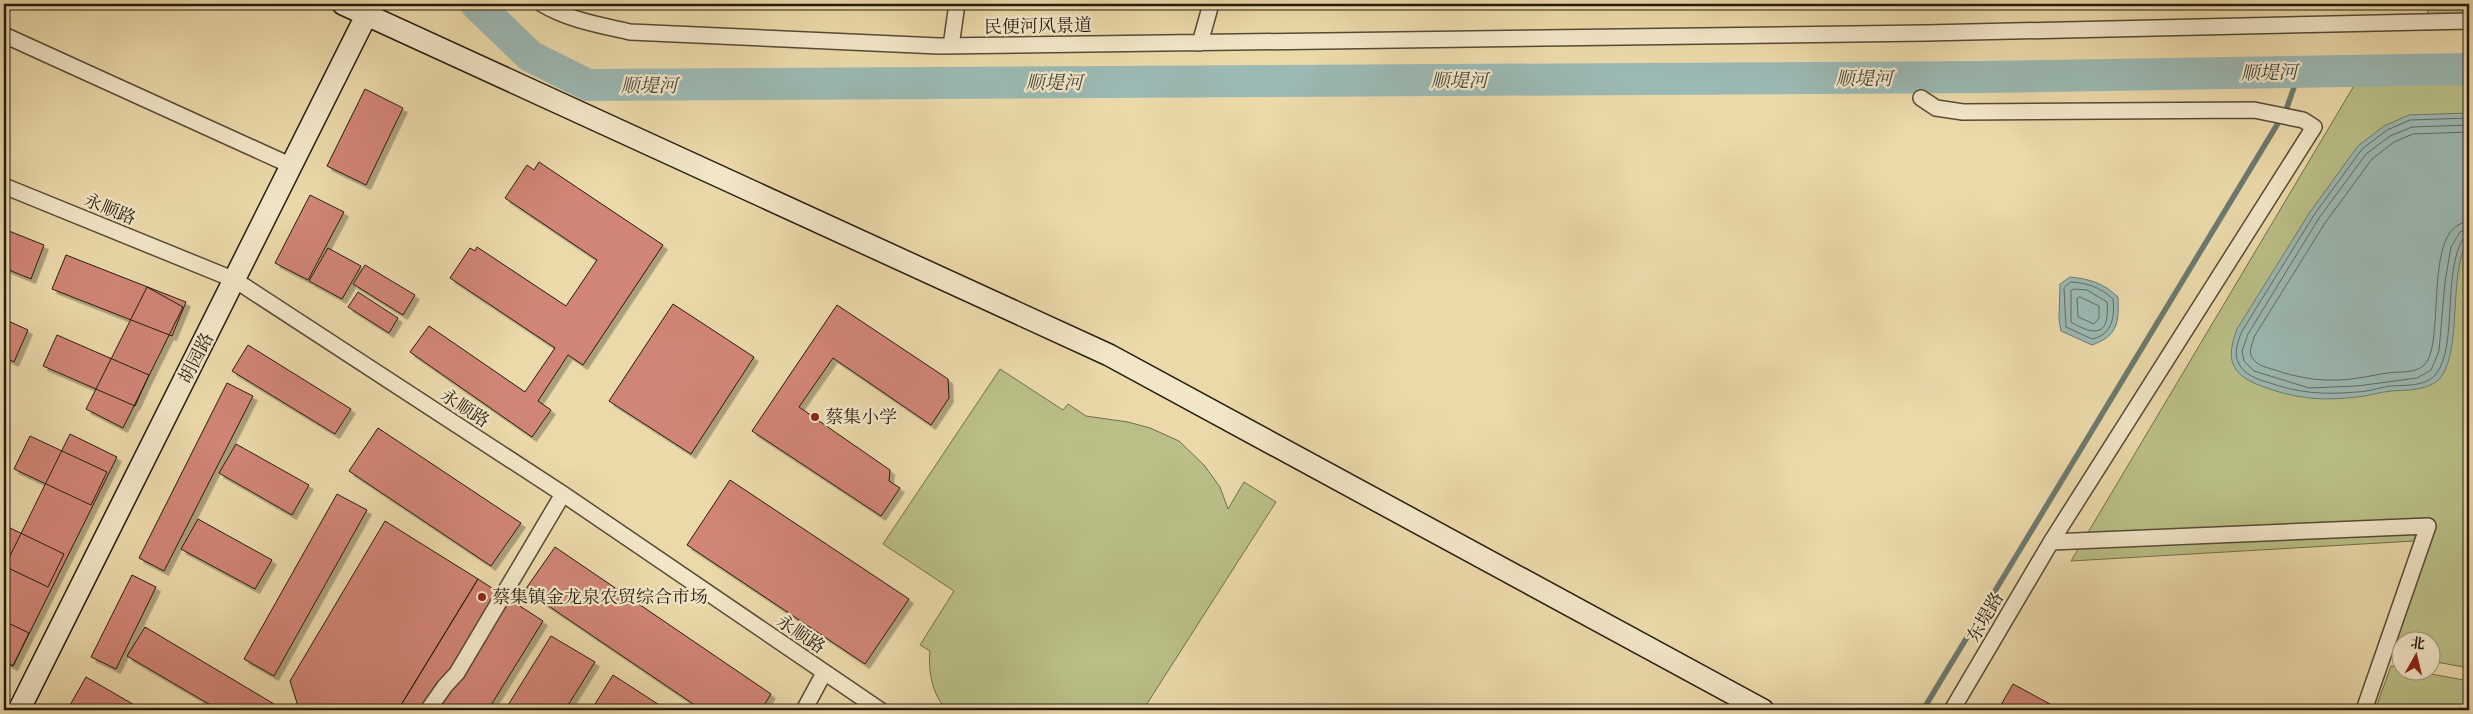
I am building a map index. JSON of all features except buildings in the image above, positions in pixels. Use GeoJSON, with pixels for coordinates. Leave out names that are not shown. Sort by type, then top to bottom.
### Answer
{"type":"FeatureCollection","features":[{"type":"Feature","properties":{"kind":"street"},"geometry":{"type":"LineString","coordinates":[[343,4],[370,9],[1109,355],[1763,710]]}},
{"type":"Feature","properties":{"kind":"street","name":"民便河风景道"},"geometry":{"type":"LineString","coordinates":[[542,4],[558,14],[583,22],[630,32],[951,46],[1926,33],[2469,21]]}},
{"type":"Feature","properties":{"kind":"street"},"geometry":{"type":"LineString","coordinates":[[951,46],[957,4]]}},
{"type":"Feature","properties":{"kind":"street"},"geometry":{"type":"LineString","coordinates":[[1200,43],[1212,4]]}},
{"type":"Feature","properties":{"kind":"street","name":"胡园路"},"geometry":{"type":"LineString","coordinates":[[19,710],[370,9]]}},
{"type":"Feature","properties":{"kind":"street"},"geometry":{"type":"LineString","coordinates":[[4,35],[292,166]]}},
{"type":"Feature","properties":{"kind":"street","name":"东堤路"},"geometry":{"type":"LineString","coordinates":[[1922,98],[1936,108],[1963,112],[2254,110],[2303,120],[2314,127],[2051,542],[1952,710]]}},
{"type":"Feature","properties":{"kind":"street","name":"永顺路"},"geometry":{"type":"LineString","coordinates":[[4,186],[235,280],[563,494],[880,710]]}},
{"type":"Feature","properties":{"kind":"street"},"geometry":{"type":"LineString","coordinates":[[428,710],[457,673],[563,494]]}},
{"type":"Feature","properties":{"kind":"street"},"geometry":{"type":"LineString","coordinates":[[2051,542],[2428,526],[2364,710]]}},
{"type":"Feature","properties":{"kind":"street"},"geometry":{"type":"LineString","coordinates":[[804,710],[824,672]]}},
{"type":"Feature","properties":{"kind":"green space"},"geometry":{"type":"Polygon","coordinates":[[[2429,4],[2469,4],[2469,16],[2427,16],[2429,4]]]}},
{"type":"Feature","properties":{"kind":"green space"},"geometry":{"type":"Polygon","coordinates":[[[2469,83],[2469,668],[2440,663],[2440,632],[2399,632],[2431,540],[2071,561],[2355,84],[2469,83]]]}},
{"type":"Feature","properties":{"kind":"green space"},"geometry":{"type":"Polygon","coordinates":[[[1000,369],[1063,410],[1068,404],[1086,416],[1128,422],[1150,428],[1179,441],[1204,465],[1220,487],[1228,509],[1244,482],[1276,502],[1143,710],[947,710],[935,690],[931,675],[930,651],[920,645],[954,591],[883,544],[1000,369]]]}},
{"type":"Feature","properties":{"kind":"green space"},"geometry":{"type":"Polygon","coordinates":[[[2390,669],[2390,682],[2440,682],[2440,676],[2469,681],[2469,710],[2375,710],[2390,669]]]}},
{"type":"Feature","properties":{"kind":"water"},"geometry":{"type":"Polygon","coordinates":[[[2469,113],[2469,237],[2462,253],[2458,271],[2452,347],[2448,364],[2441,377],[2431,385],[2418,389],[2357,397],[2321,399],[2276,391],[2251,381],[2239,373],[2231,357],[2237,329],[2310,212],[2358,146],[2384,126],[2409,115],[2469,113]]]}},
{"type":"Feature","properties":{"kind":"water"},"geometry":{"type":"Polygon","coordinates":[[[2070,277],[2096,282],[2118,297],[2118,314],[2115,327],[2107,337],[2092,345],[2061,331],[2059,320],[2060,284],[2070,277]]]}},
{"type":"Feature","properties":{"kind":"waterway","name":"顺堤河"},"geometry":{"type":"LineString","coordinates":[[476,4],[530,56],[588,85],[1983,77],[2469,69]]}},
{"type":"Feature","properties":{"kind":"waterway"},"geometry":{"type":"LineString","coordinates":[[1923,710],[2286,110],[2299,73]]}},
{"type":"Feature","properties":{"kind":"place","name":"蔡集小学"},"geometry":{"type":"Point","coordinates":[815,417]}},
{"type":"Feature","properties":{"kind":"place","name":"蔡集镇金龙泉农贸综合市场"},"geometry":{"type":"Point","coordinates":[482,597]}}]}
